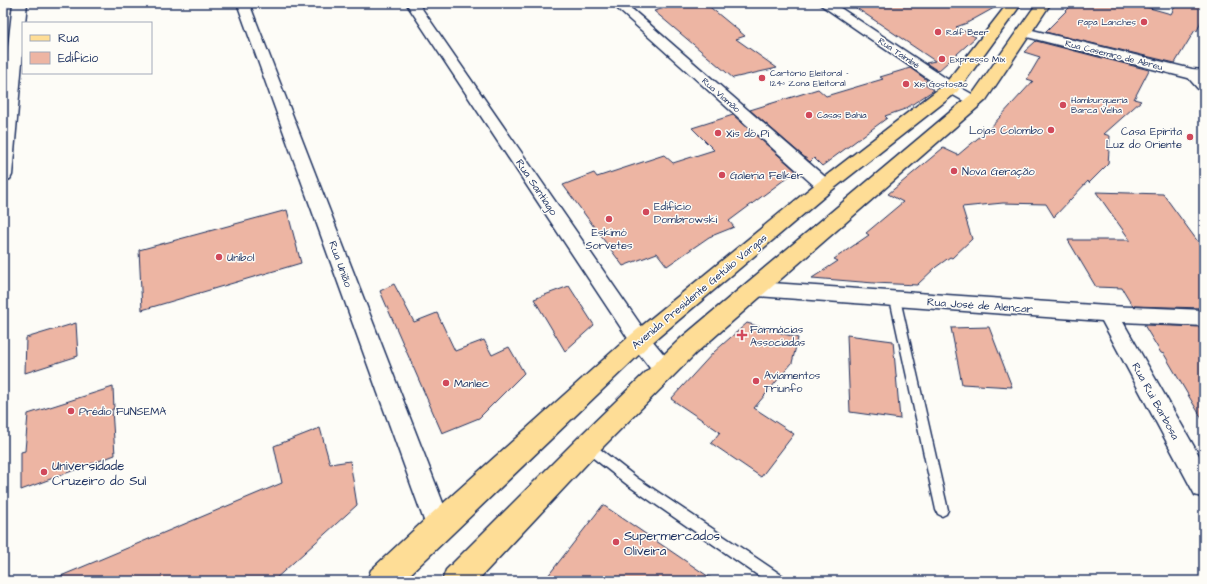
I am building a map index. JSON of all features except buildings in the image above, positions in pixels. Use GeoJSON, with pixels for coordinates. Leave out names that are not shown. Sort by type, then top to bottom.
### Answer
{"type":"FeatureCollection","features":[{"type":"Feature","properties":{"kind":"main road","name":"Avenida Presidente Getúlio Vargas"},"geometry":{"type":"LineString","coordinates":[[382,581],[439,526],[640,340],[825,186],[951,88],[1015,3]]}},
{"type":"Feature","properties":{"kind":"main road"},"geometry":{"type":"LineString","coordinates":[[457,581],[588,446],[688,346],[756,290],[980,96],[1044,3]]}},
{"type":"Feature","properties":{"kind":"street"},"geometry":{"type":"LineString","coordinates":[[3,175],[20,3]]}},
{"type":"Feature","properties":{"kind":"street","name":"Rua União"},"geometry":{"type":"LineString","coordinates":[[243,3],[439,526]]}},
{"type":"Feature","properties":{"kind":"street","name":"Rua Santiago"},"geometry":{"type":"LineString","coordinates":[[412,3],[640,340],[664,370]]}},
{"type":"Feature","properties":{"kind":"street","name":"Rua Viamão"},"geometry":{"type":"LineString","coordinates":[[617,3],[825,186]]}},
{"type":"Feature","properties":{"kind":"street","name":"Rua Taimbé"},"geometry":{"type":"LineString","coordinates":[[824,3],[951,88],[974,101]]}},
{"type":"Feature","properties":{"kind":"street","name":"Rua Casemiro de Abreu"},"geometry":{"type":"LineString","coordinates":[[1024,32],[1198,74]]}},
{"type":"Feature","properties":{"kind":"street"},"geometry":{"type":"LineString","coordinates":[[1198,74],[1204,87]]}},
{"type":"Feature","properties":{"kind":"street","name":"Rua José de Alencar"},"geometry":{"type":"LineString","coordinates":[[756,290],[1108,314],[1204,318]]}},
{"type":"Feature","properties":{"kind":"street","name":"Rua Rui Barbosa"},"geometry":{"type":"LineString","coordinates":[[1108,314],[1204,487]]}},
{"type":"Feature","properties":{"kind":"lane"},"geometry":{"type":"LineString","coordinates":[[895,299],[942,510]]}},
{"type":"Feature","properties":{"kind":"lane"},"geometry":{"type":"LineString","coordinates":[[588,446],[633,482],[778,581]]}},
{"type":"Feature","properties":{"kind":"place","name":"Papa Lanches"},"geometry":{"type":"Point","coordinates":[1144,22]}},
{"type":"Feature","properties":{"kind":"place","name":"Ralf Beer"},"geometry":{"type":"Point","coordinates":[938,32]}},
{"type":"Feature","properties":{"kind":"place","name":"Expresso Mix"},"geometry":{"type":"Point","coordinates":[942,59]}},
{"type":"Feature","properties":{"kind":"place","name":"Cartório Eleitoral - 124ª Zona Eleitoral"},"geometry":{"type":"Point","coordinates":[762,78]}},
{"type":"Feature","properties":{"kind":"place","name":"Xis Gostosão"},"geometry":{"type":"Point","coordinates":[906,84]}},
{"type":"Feature","properties":{"kind":"place","name":"Hamburgueria Barca Velha"},"geometry":{"type":"Point","coordinates":[1063,105]}},
{"type":"Feature","properties":{"kind":"place","name":"Casas Bahia"},"geometry":{"type":"Point","coordinates":[809,115]}},
{"type":"Feature","properties":{"kind":"place","name":"Lojas Colombo"},"geometry":{"type":"Point","coordinates":[1051,130]}},
{"type":"Feature","properties":{"kind":"place","name":"Xis do Pi"},"geometry":{"type":"Point","coordinates":[718,133]}},
{"type":"Feature","properties":{"kind":"place","name":"Casa Epirita Luz do Oriente"},"geometry":{"type":"Point","coordinates":[1190,137]}},
{"type":"Feature","properties":{"kind":"place","name":"Nova Geração"},"geometry":{"type":"Point","coordinates":[954,171]}},
{"type":"Feature","properties":{"kind":"place","name":"Galeria Felker"},"geometry":{"type":"Point","coordinates":[722,175]}},
{"type":"Feature","properties":{"kind":"place","name":"Edifício Dombrowski"},"geometry":{"type":"Point","coordinates":[646,212]}},
{"type":"Feature","properties":{"kind":"place","name":"Eskimó Sorvetes"},"geometry":{"type":"Point","coordinates":[609,219]}},
{"type":"Feature","properties":{"kind":"place","name":"Unibol"},"geometry":{"type":"Point","coordinates":[219,257]}},
{"type":"Feature","properties":{"kind":"place","name":"Farmácias Associadas"},"geometry":{"type":"Point","coordinates":[742,335]}},
{"type":"Feature","properties":{"kind":"place","name":"Aviamentos Triunfo"},"geometry":{"type":"Point","coordinates":[756,381]}},
{"type":"Feature","properties":{"kind":"place","name":"Manlec"},"geometry":{"type":"Point","coordinates":[446,383]}},
{"type":"Feature","properties":{"kind":"place","name":"Prédio FUNSEMA"},"geometry":{"type":"Point","coordinates":[71,411]}},
{"type":"Feature","properties":{"kind":"place","name":"Universidade Cruzeiro do Sul"},"geometry":{"type":"Point","coordinates":[44,472]}},
{"type":"Feature","properties":{"kind":"place","name":"Supermercados Oliveira"},"geometry":{"type":"Point","coordinates":[616,542]}}]}
